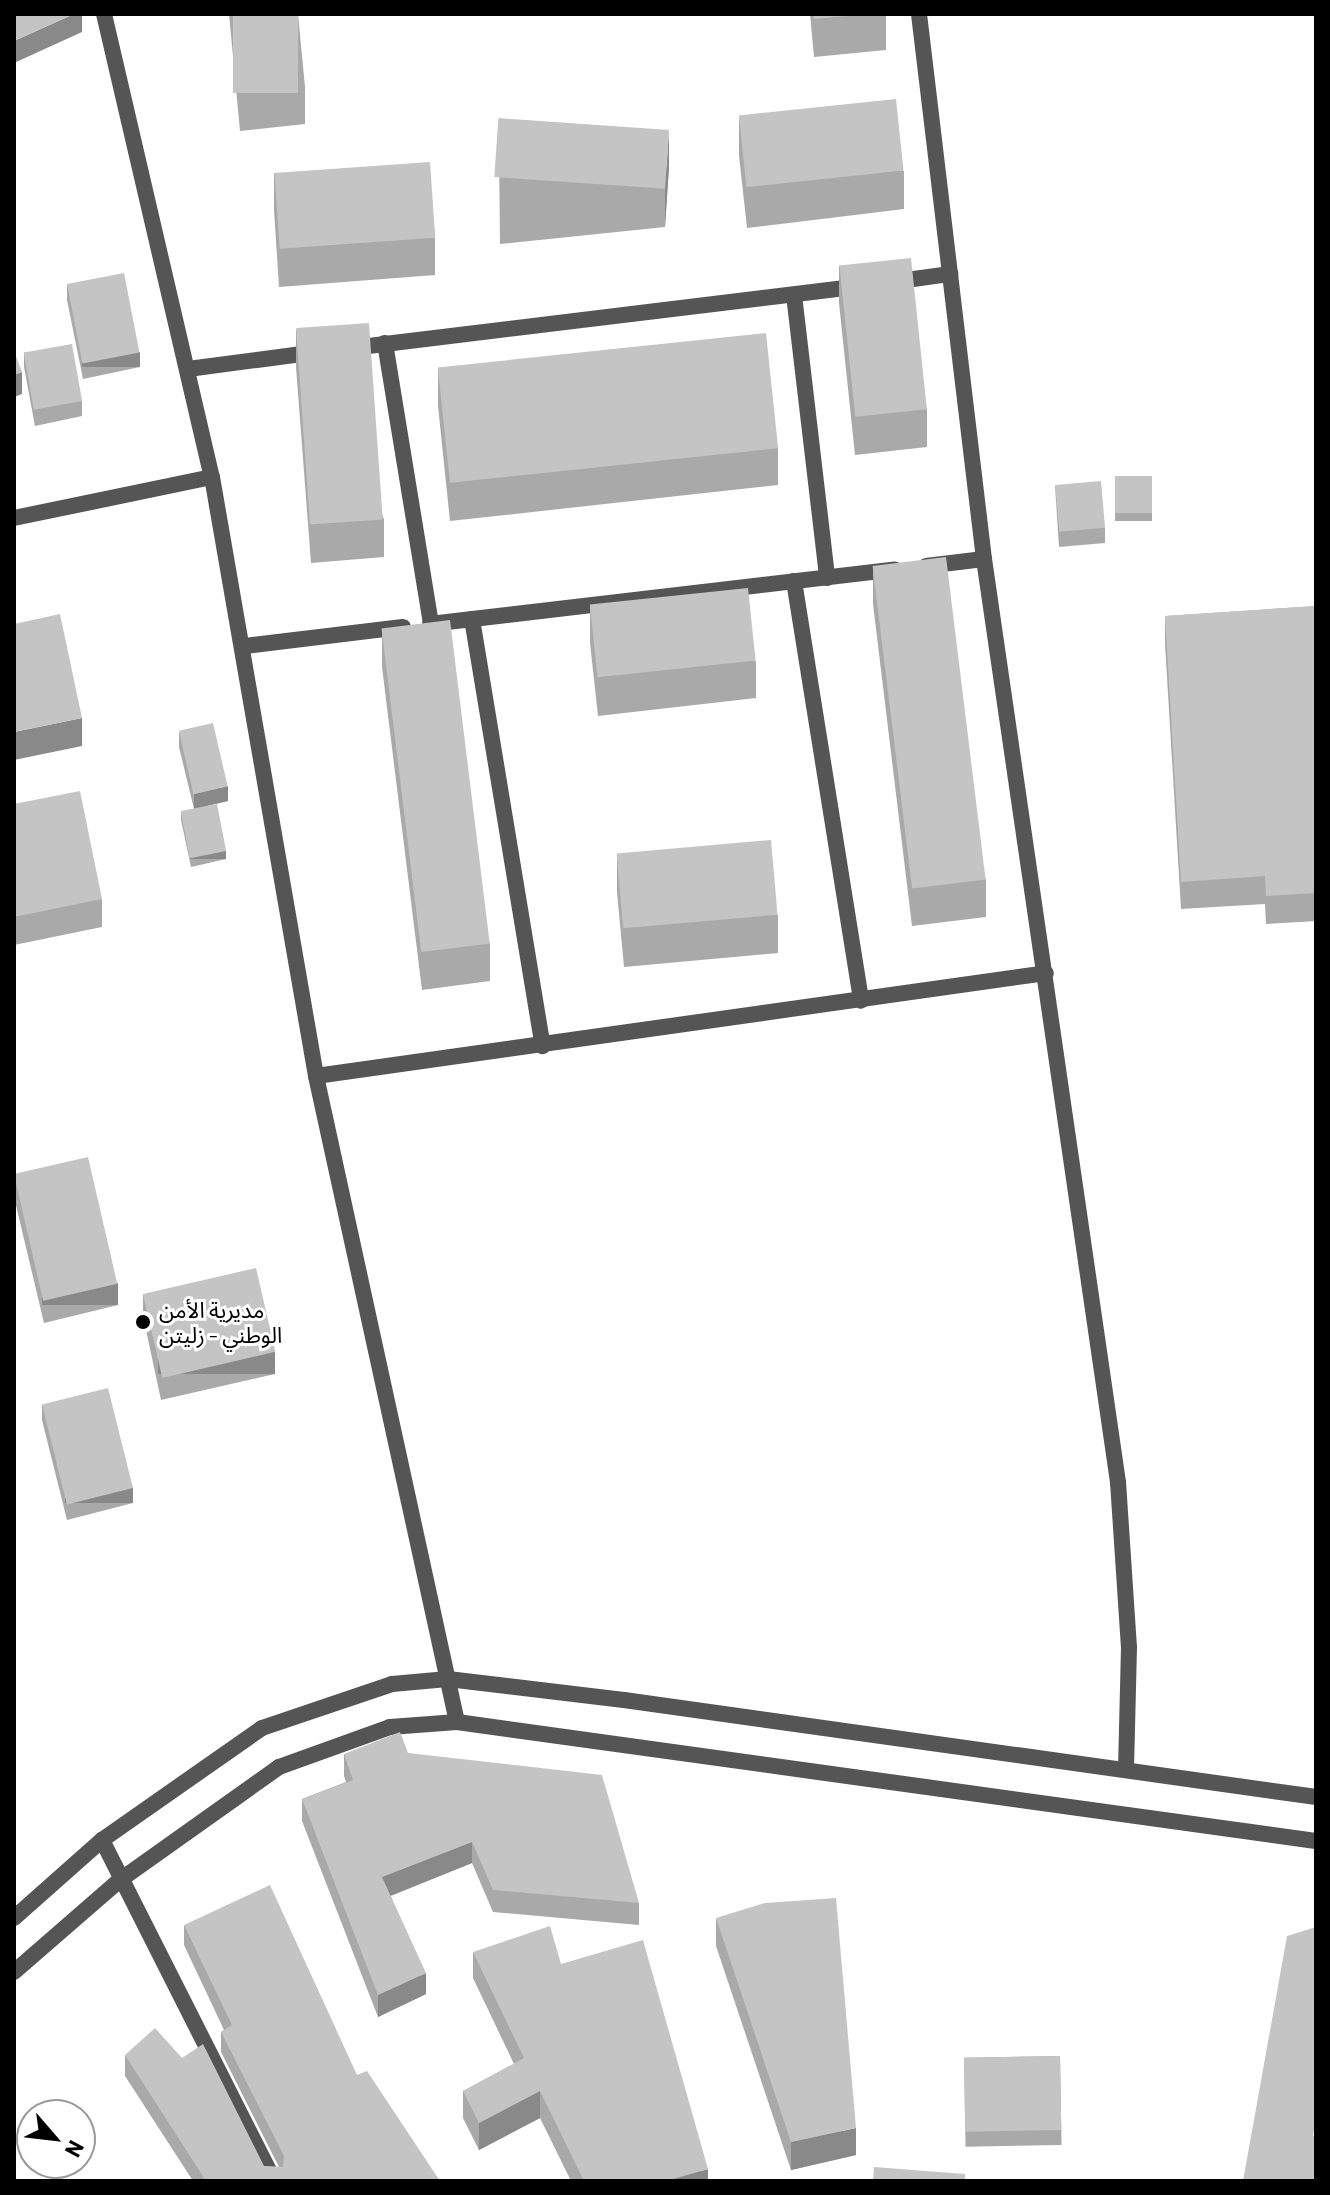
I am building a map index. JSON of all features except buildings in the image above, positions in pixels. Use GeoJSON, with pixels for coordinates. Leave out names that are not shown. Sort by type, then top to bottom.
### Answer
{"type":"FeatureCollection","features":[{"type":"Feature","properties":{"kind":"street"},"geometry":{"type":"LineString","coordinates":[[104,14],[212,477],[245,646],[316,1076],[457,1722]]}},
{"type":"Feature","properties":{"kind":"street"},"geometry":{"type":"LineString","coordinates":[[919,14],[984,559],[1118,1482],[1129,1647],[1126,1770]]}},
{"type":"Feature","properties":{"kind":"street"},"geometry":{"type":"LineString","coordinates":[[188,369],[950,274]]}},
{"type":"Feature","properties":{"kind":"street"},"geometry":{"type":"LineString","coordinates":[[794,295],[827,578]]}},
{"type":"Feature","properties":{"kind":"street"},"geometry":{"type":"LineString","coordinates":[[385,343],[431,624]]}},
{"type":"Feature","properties":{"kind":"street"},"geometry":{"type":"LineString","coordinates":[[14,518],[212,477]]}},
{"type":"Feature","properties":{"kind":"street"},"geometry":{"type":"LineString","coordinates":[[245,646],[984,559]]}},
{"type":"Feature","properties":{"kind":"street"},"geometry":{"type":"LineString","coordinates":[[794,581],[861,1001]]}},
{"type":"Feature","properties":{"kind":"street"},"geometry":{"type":"LineString","coordinates":[[472,619],[543,1046]]}},
{"type":"Feature","properties":{"kind":"street"},"geometry":{"type":"LineString","coordinates":[[316,1076],[1046,973]]}},
{"type":"Feature","properties":{"kind":"street"},"geometry":{"type":"LineString","coordinates":[[14,1918],[102,1840],[262,1728],[392,1684],[448,1679],[1316,1797]]}},
{"type":"Feature","properties":{"kind":"street"},"geometry":{"type":"LineString","coordinates":[[14,1972],[120,1880],[279,1767],[390,1727],[457,1722],[1316,1841]]}},
{"type":"Feature","properties":{"kind":"street"},"geometry":{"type":"LineString","coordinates":[[102,1840],[274,2181]]}},
{"type":"Feature","properties":{"kind":"place","name":"مديرية الأمن الوطني - زليتن"},"geometry":{"type":"Point","coordinates":[143,1322]}}]}
